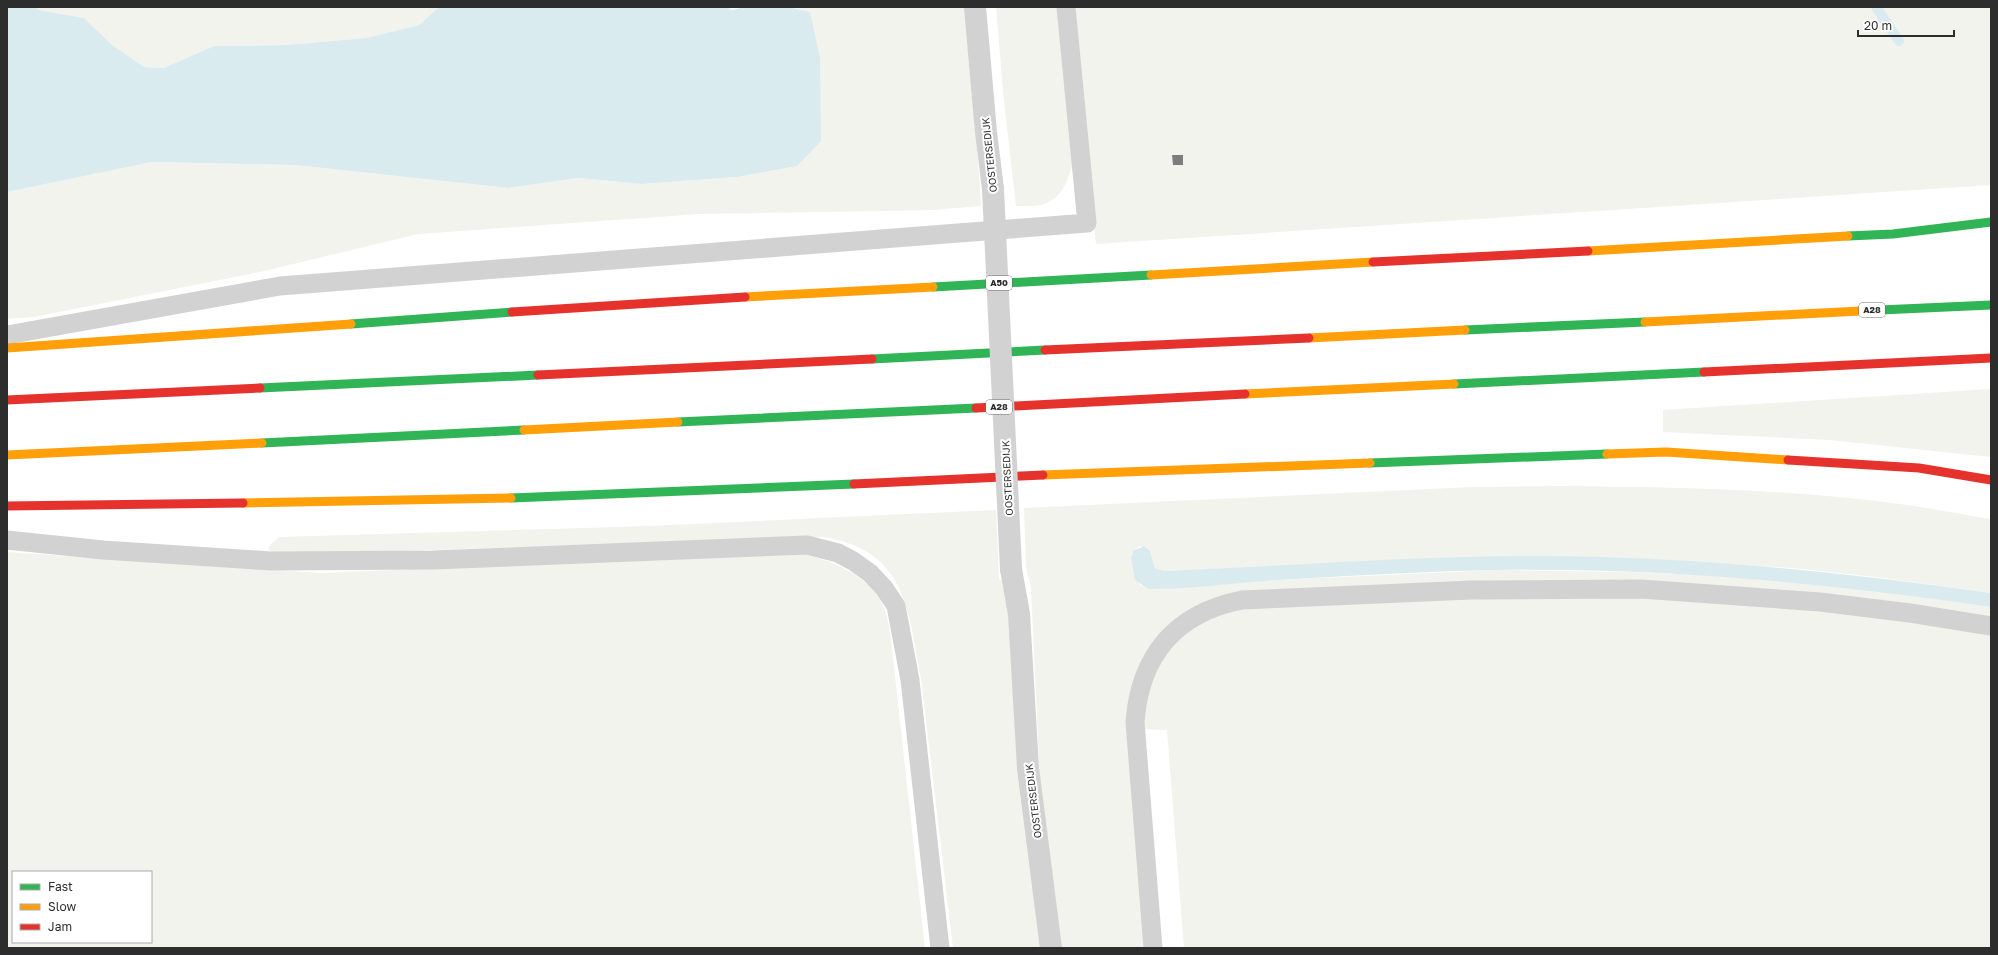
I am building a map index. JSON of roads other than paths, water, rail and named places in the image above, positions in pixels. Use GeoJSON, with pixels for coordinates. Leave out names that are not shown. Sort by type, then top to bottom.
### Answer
{"type":"FeatureCollection","features":[{"type":"Feature","properties":{"kind":"highway","name":"A50"},"geometry":{"type":"LineString","coordinates":[[7,348],[676,301],[1893,234],[1991,222]]}},
{"type":"Feature","properties":{"kind":"highway","name":"A28"},"geometry":{"type":"LineString","coordinates":[[7,400],[1991,304]]}},
{"type":"Feature","properties":{"kind":"highway","name":"A28"},"geometry":{"type":"LineString","coordinates":[[7,455],[1991,358]]}},
{"type":"Feature","properties":{"kind":"highway"},"geometry":{"type":"LineString","coordinates":[[7,506],[406,501],[680,492],[1130,471],[1666,452],[1919,468],[1991,480]]}},
{"type":"Feature","properties":{"kind":"street","name":"OOSTERSEDIJK"},"geometry":{"type":"LineString","coordinates":[[975,7],[993,189],[1011,569],[1019,614],[1028,768],[1051,948]]}},
{"type":"Feature","properties":{"kind":"lane"},"geometry":{"type":"LineString","coordinates":[[7,335],[280,286],[1087,223],[1066,7]]}},
{"type":"Feature","properties":{"kind":"lane"},"geometry":{"type":"LineString","coordinates":[[7,540],[103,550],[271,561],[433,560],[807,545],[838,553],[870,573],[884,588],[896,606],[910,680],[940,948]]}},
{"type":"Feature","properties":{"kind":"lane"},"geometry":{"type":"LineString","coordinates":[[1153,948],[1135,722],[1136,703],[1140,685],[1147,668],[1157,651],[1169,636],[1184,622],[1202,612],[1222,604],[1242,600],[1471,590],[1641,589],[1820,602],[1910,613],[1991,626]]}},
{"type":"Feature","properties":{"kind":"waterway"},"geometry":{"type":"LineString","coordinates":[[1876,7],[1899,41]]}}]}
